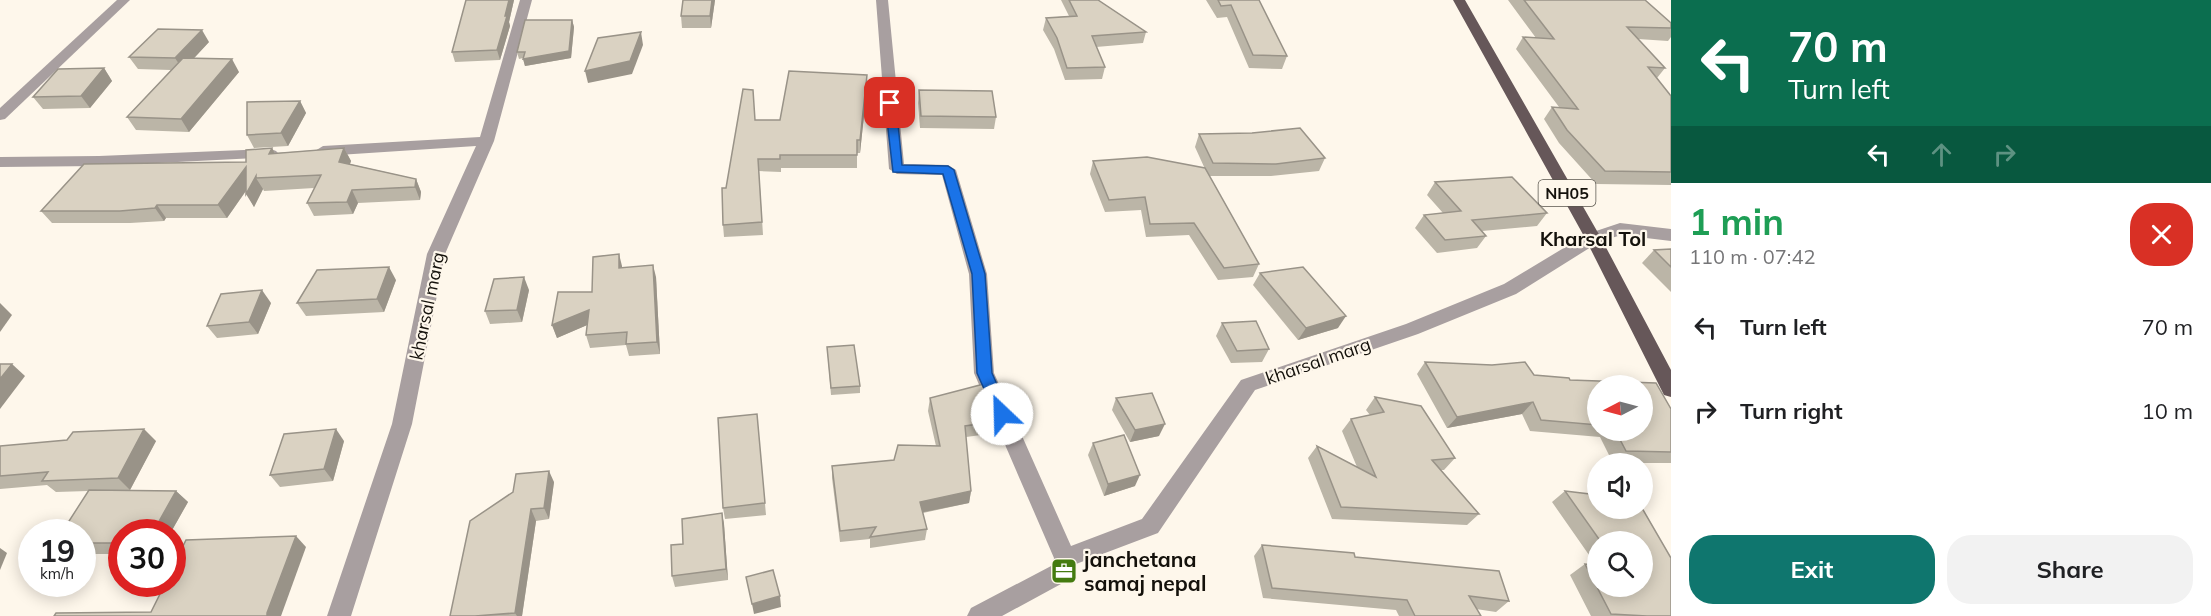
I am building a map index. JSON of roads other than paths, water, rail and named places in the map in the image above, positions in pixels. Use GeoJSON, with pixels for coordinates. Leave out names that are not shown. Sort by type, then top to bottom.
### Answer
{"type":"FeatureCollection","features":[{"type":"Feature","properties":{"kind":"main road","name":"NH05"},"geometry":{"type":"LineString","coordinates":[[1459,0],[1593,238],[1671,389]]}},
{"type":"Feature","properties":{"kind":"street"},"geometry":{"type":"LineString","coordinates":[[0,116],[124,0]]}},
{"type":"Feature","properties":{"kind":"street","name":"kharsal marg"},"geometry":{"type":"LineString","coordinates":[[339,616],[402,424],[436,254],[486,141],[526,0]]}},
{"type":"Feature","properties":{"kind":"street"},"geometry":{"type":"LineString","coordinates":[[882,0],[897,169],[948,170],[978,274],[984,373],[1065,558],[1064,571],[979,616]]}},
{"type":"Feature","properties":{"kind":"street"},"geometry":{"type":"LineString","coordinates":[[311,152],[486,141]]}},
{"type":"Feature","properties":{"kind":"street"},"geometry":{"type":"LineString","coordinates":[[0,162],[194,159],[288,153]]}},
{"type":"Feature","properties":{"kind":"street","name":"kharsal marg"},"geometry":{"type":"LineString","coordinates":[[1065,558],[1150,526],[1248,386],[1412,329],[1510,289],[1593,238],[1620,229],[1671,235]]}},
{"type":"Feature","properties":{"kind":"place","name":"janchetana samaj nepal"},"geometry":{"type":"Point","coordinates":[1064,571]}},
{"type":"Feature","properties":{"kind":"district","name":"Kharsal Tol"},"geometry":{"type":"Point","coordinates":[1593,238]}}]}
